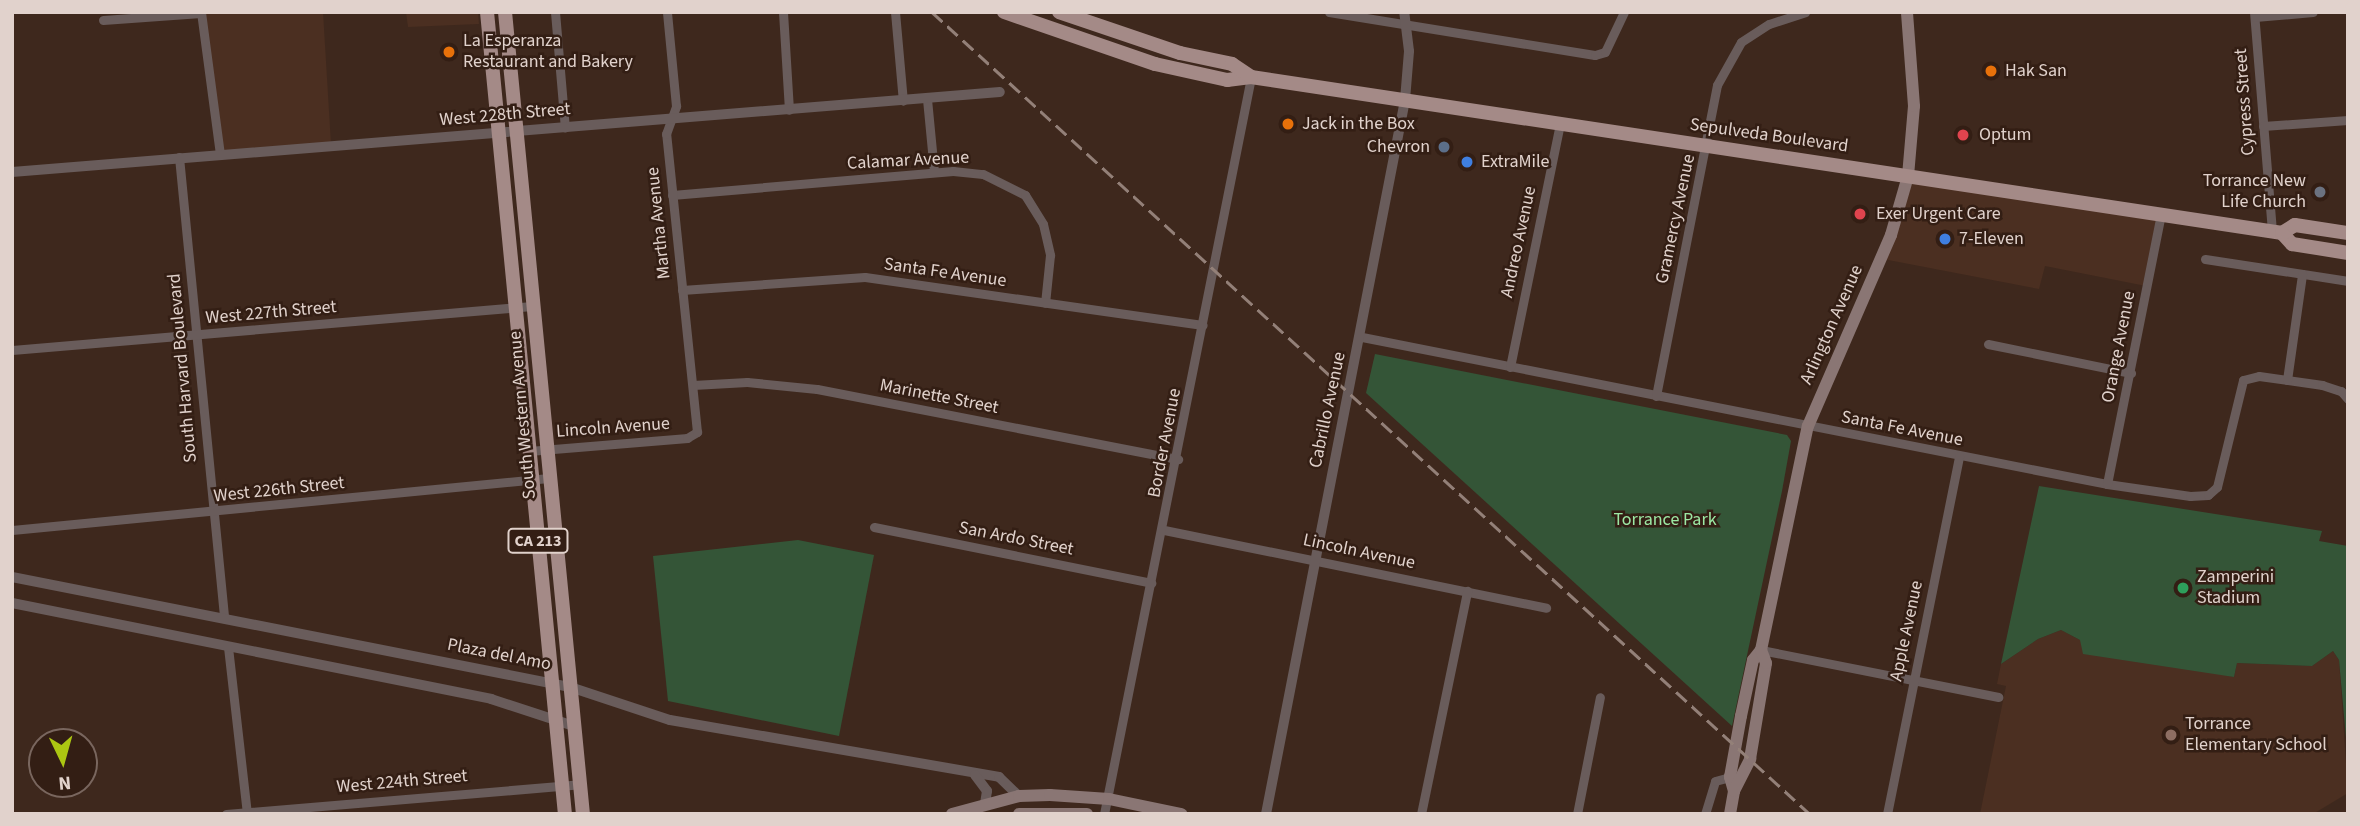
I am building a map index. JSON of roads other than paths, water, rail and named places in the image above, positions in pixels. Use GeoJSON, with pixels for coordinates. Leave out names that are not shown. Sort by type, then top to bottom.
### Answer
{"type":"FeatureCollection","features":[{"type":"Feature","properties":{"kind":"main road","name":"South Western Avenue"},"geometry":{"type":"LineString","coordinates":[[505,12],[548,478],[583,814]]}},
{"type":"Feature","properties":{"kind":"main road","name":"Sepulveda Boulevard"},"geometry":{"type":"LineString","coordinates":[[1004,12],[1197,75],[1227,80],[1251,77],[2277,232],[2295,225],[2348,233]]}},
{"type":"Feature","properties":{"kind":"main road","name":"Sepulveda Boulevard"},"geometry":{"type":"LineString","coordinates":[[1059,12],[1180,53],[1232,64],[1251,77]]}},
{"type":"Feature","properties":{"kind":"main road","name":"Arlington Avenue"},"geometry":{"type":"LineString","coordinates":[[1734,790],[1730,776],[1753,660],[1761,650],[1808,426],[1891,235],[1908,176],[1914,106],[1908,12]]}},
{"type":"Feature","properties":{"kind":"main road","name":"South Western Avenue"},"geometry":{"type":"LineString","coordinates":[[488,20],[565,814]]}},
{"type":"Feature","properties":{"kind":"main road"},"geometry":{"type":"LineString","coordinates":[[488,20],[499,31],[501,60],[511,76]]}},
{"type":"Feature","properties":{"kind":"main road"},"geometry":{"type":"LineString","coordinates":[[1091,42],[1097,25]]}},
{"type":"Feature","properties":{"kind":"main road","name":"Sepulveda Boulevard"},"geometry":{"type":"LineString","coordinates":[[2277,232],[2292,244],[2348,253]]}},
{"type":"Feature","properties":{"kind":"main road","name":"Arlington Avenue"},"geometry":{"type":"LineString","coordinates":[[1730,814],[1734,790],[1752,749],[1766,663],[1761,650]]}},
{"type":"Feature","properties":{"kind":"main road"},"geometry":{"type":"LineString","coordinates":[[952,814],[1018,796],[1109,799],[1181,814]]}},
{"type":"Feature","properties":{"kind":"main road"},"geometry":{"type":"LineString","coordinates":[[1019,814],[1087,814]]}},
{"type":"Feature","properties":{"kind":"street"},"geometry":{"type":"LineString","coordinates":[[555,12],[565,128]]}},
{"type":"Feature","properties":{"kind":"street","name":"Martha Avenue"},"geometry":{"type":"LineString","coordinates":[[667,12],[676,106],[666,134],[697,432]]}},
{"type":"Feature","properties":{"kind":"street"},"geometry":{"type":"LineString","coordinates":[[783,12],[789,110]]}},
{"type":"Feature","properties":{"kind":"street"},"geometry":{"type":"LineString","coordinates":[[895,12],[903,101]]}},
{"type":"Feature","properties":{"kind":"street"},"geometry":{"type":"LineString","coordinates":[[1329,12],[1595,55],[1605,52],[1624,12]]}},
{"type":"Feature","properties":{"kind":"street","name":"Cabrillo Avenue"},"geometry":{"type":"LineString","coordinates":[[1266,814],[1314,559],[1362,337],[1405,100],[1407,24],[1404,12]]}},
{"type":"Feature","properties":{"kind":"street","name":"Gramercy Avenue"},"geometry":{"type":"LineString","coordinates":[[1656,396],[1717,85],[1730,55],[1753,32],[1805,12]]}},
{"type":"Feature","properties":{"kind":"street"},"geometry":{"type":"LineString","coordinates":[[2255,15],[2313,12]]}},
{"type":"Feature","properties":{"kind":"street"},"geometry":{"type":"LineString","coordinates":[[103,20],[201,13],[220,154]]}},
{"type":"Feature","properties":{"kind":"street","name":"Cypress Street"},"geometry":{"type":"LineString","coordinates":[[2255,15],[2263,126],[2277,232]]}},
{"type":"Feature","properties":{"kind":"street","name":"Border Avenue"},"geometry":{"type":"LineString","coordinates":[[1104,814],[1164,530],[1251,77]]}},
{"type":"Feature","properties":{"kind":"street","name":"West 228th Street"},"geometry":{"type":"LineString","coordinates":[[12,172],[1000,92]]}},
{"type":"Feature","properties":{"kind":"street"},"geometry":{"type":"LineString","coordinates":[[926,99],[934,172]]}},
{"type":"Feature","properties":{"kind":"street"},"geometry":{"type":"LineString","coordinates":[[2263,126],[2348,120]]}},
{"type":"Feature","properties":{"kind":"street","name":"Andreo Avenue"},"geometry":{"type":"LineString","coordinates":[[1510,367],[1560,124]]}},
{"type":"Feature","properties":{"kind":"street","name":"South Harvard Boulevard"},"geometry":{"type":"LineString","coordinates":[[179,157],[224,617]]}},
{"type":"Feature","properties":{"kind":"street","name":"Calamar Avenue"},"geometry":{"type":"LineString","coordinates":[[672,195],[934,172],[983,174],[1025,195],[1048,239],[1045,303]]}},
{"type":"Feature","properties":{"kind":"street","name":"Orange Avenue"},"geometry":{"type":"LineString","coordinates":[[2107,484],[2161,215]]}},
{"type":"Feature","properties":{"kind":"street"},"geometry":{"type":"LineString","coordinates":[[2204,259],[2348,281]]}},
{"type":"Feature","properties":{"kind":"street"},"geometry":{"type":"LineString","coordinates":[[2287,380],[2302,274]]}},
{"type":"Feature","properties":{"kind":"street","name":"Santa Fe Avenue"},"geometry":{"type":"LineString","coordinates":[[682,290],[865,278],[1203,325]]}},
{"type":"Feature","properties":{"kind":"street","name":"West 227th Street"},"geometry":{"type":"LineString","coordinates":[[12,350],[532,306]]}},
{"type":"Feature","properties":{"kind":"street","name":"Santa Fe Avenue"},"geometry":{"type":"LineString","coordinates":[[1362,337],[1959,456],[2107,484],[2190,496],[2212,493],[2220,477],[2238,387],[2243,380],[2259,376],[2333,387],[2348,399]]}},
{"type":"Feature","properties":{"kind":"street"},"geometry":{"type":"LineString","coordinates":[[1988,344],[2131,373]]}},
{"type":"Feature","properties":{"kind":"street","name":"Marinette Street"},"geometry":{"type":"LineString","coordinates":[[693,385],[747,382],[805,387],[1178,459]]}},
{"type":"Feature","properties":{"kind":"street","name":"Lincoln Avenue"},"geometry":{"type":"LineString","coordinates":[[529,451],[687,438],[697,432]]}},
{"type":"Feature","properties":{"kind":"street","name":"Apple Avenue"},"geometry":{"type":"LineString","coordinates":[[1887,814],[1959,456]]}},
{"type":"Feature","properties":{"kind":"street","name":"West 226th Street"},"geometry":{"type":"LineString","coordinates":[[12,530],[212,513],[548,478]]}},
{"type":"Feature","properties":{"kind":"street","name":"San Ardo Street"},"geometry":{"type":"LineString","coordinates":[[874,527],[1151,583]]}},
{"type":"Feature","properties":{"kind":"street","name":"Lincoln Avenue"},"geometry":{"type":"LineString","coordinates":[[1164,530],[1546,608]]}},
{"type":"Feature","properties":{"kind":"street","name":"Plaza del Amo"},"geometry":{"type":"LineString","coordinates":[[12,577],[570,687],[670,720],[975,775],[999,777],[1018,796]]}},
{"type":"Feature","properties":{"kind":"street"},"geometry":{"type":"LineString","coordinates":[[1421,814],[1467,591]]}},
{"type":"Feature","properties":{"kind":"street"},"geometry":{"type":"LineString","coordinates":[[12,603],[491,699],[574,726]]}},
{"type":"Feature","properties":{"kind":"street"},"geometry":{"type":"LineString","coordinates":[[228,647],[247,813]]}},
{"type":"Feature","properties":{"kind":"street"},"geometry":{"type":"LineString","coordinates":[[1761,650],[1998,697]]}},
{"type":"Feature","properties":{"kind":"street"},"geometry":{"type":"LineString","coordinates":[[1577,814],[1600,697]]}},
{"type":"Feature","properties":{"kind":"street"},"geometry":{"type":"LineString","coordinates":[[975,775],[987,792],[985,803]]}},
{"type":"Feature","properties":{"kind":"street"},"geometry":{"type":"LineString","coordinates":[[1705,814],[1715,781],[1730,776]]}},
{"type":"Feature","properties":{"kind":"street","name":"West 224th Street"},"geometry":{"type":"LineString","coordinates":[[226,814],[580,784]]}},
{"type":"Feature","properties":{"kind":"railway"},"geometry":{"type":"LineString","coordinates":[[932,12],[1810,814]]}},
{"type":"Feature","properties":{"kind":"place","name":"La Esperanza Restaurant and Bakery"},"geometry":{"type":"Point","coordinates":[449,52]}},
{"type":"Feature","properties":{"kind":"place","name":"Hak San"},"geometry":{"type":"Point","coordinates":[1991,71]}},
{"type":"Feature","properties":{"kind":"place","name":"Jack in the Box"},"geometry":{"type":"Point","coordinates":[1288,124]}},
{"type":"Feature","properties":{"kind":"place","name":"Optum"},"geometry":{"type":"Point","coordinates":[1963,135]}},
{"type":"Feature","properties":{"kind":"place","name":"Chevron"},"geometry":{"type":"Point","coordinates":[1444,147]}},
{"type":"Feature","properties":{"kind":"place","name":"ExtraMile"},"geometry":{"type":"Point","coordinates":[1467,162]}},
{"type":"Feature","properties":{"kind":"place","name":"Torrance New Life Church"},"geometry":{"type":"Point","coordinates":[2320,192]}},
{"type":"Feature","properties":{"kind":"place","name":"Exer Urgent Care"},"geometry":{"type":"Point","coordinates":[1860,214]}},
{"type":"Feature","properties":{"kind":"place","name":"7-Eleven"},"geometry":{"type":"Point","coordinates":[1945,239]}},
{"type":"Feature","properties":{"kind":"place","name":"Zamperini Stadium"},"geometry":{"type":"Point","coordinates":[2183,588]}},
{"type":"Feature","properties":{"kind":"place","name":"Torrance Elementary School"},"geometry":{"type":"Point","coordinates":[2171,735]}},
{"type":"Feature","properties":{"kind":"park label","name":"Torrance Park"},"geometry":{"type":"Point","coordinates":[1665,520]}}]}
